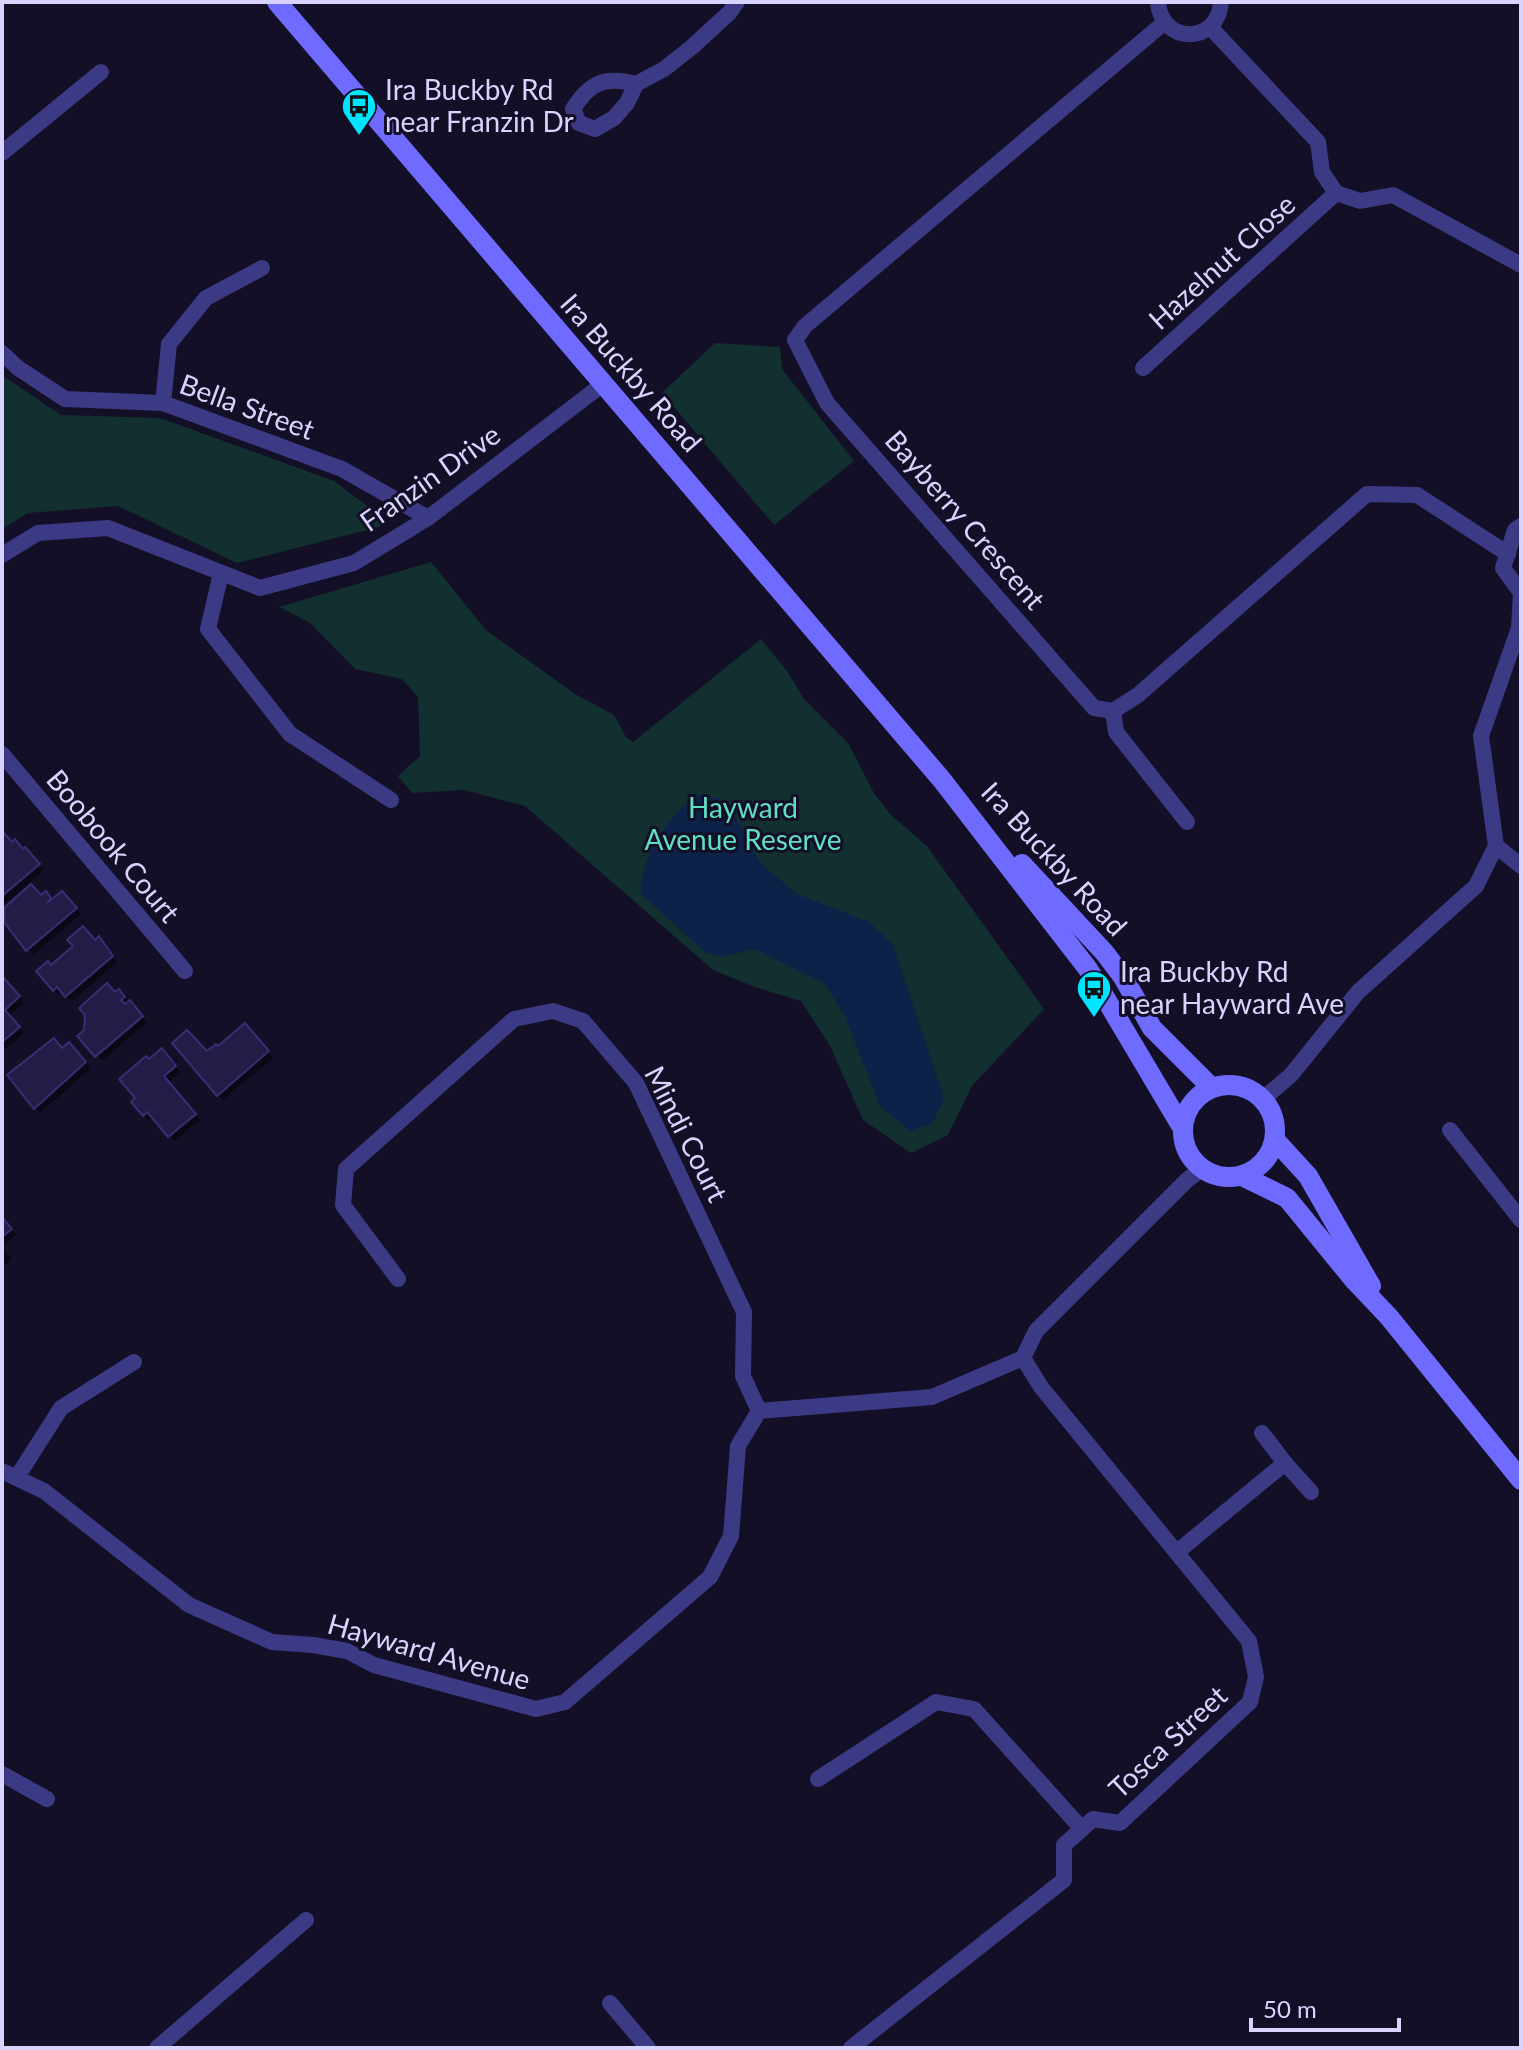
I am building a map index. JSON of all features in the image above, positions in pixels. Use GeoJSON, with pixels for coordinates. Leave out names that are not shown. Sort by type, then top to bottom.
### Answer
{"type":"FeatureCollection","features":[{"type":"Feature","properties":{"kind":"street","name":"Ira Buckby Road"},"geometry":{"type":"LineString","coordinates":[[277,2],[942,780],[1104,952],[1123,977],[1152,1028],[1212,1088]]}},
{"type":"Feature","properties":{"kind":"street"},"geometry":{"type":"LineString","coordinates":[[636,84],[664,69],[692,47],[737,2]]}},
{"type":"Feature","properties":{"kind":"street"},"geometry":{"type":"LineString","coordinates":[[1158,2],[1165,22],[1177,32],[1188,34],[1197,34],[1210,27],[1219,15],[1221,2]]}},
{"type":"Feature","properties":{"kind":"street","name":"Bayberry Crescent"},"geometry":{"type":"LineString","coordinates":[[1113,711],[1094,708],[827,403],[795,340],[805,326],[1165,22]]}},
{"type":"Feature","properties":{"kind":"street"},"geometry":{"type":"LineString","coordinates":[[1210,27],[1318,142],[1322,172],[1336,193],[1360,201],[1393,195],[1521,265]]}},
{"type":"Feature","properties":{"kind":"street"},"geometry":{"type":"LineString","coordinates":[[2,153],[101,72]]}},
{"type":"Feature","properties":{"kind":"street","name":"Hazelnut Close"},"geometry":{"type":"LineString","coordinates":[[1143,368],[1336,193]]}},
{"type":"Feature","properties":{"kind":"street"},"geometry":{"type":"LineString","coordinates":[[163,403],[169,344],[206,298],[262,268]]}},
{"type":"Feature","properties":{"kind":"street","name":"Bella Street"},"geometry":{"type":"LineString","coordinates":[[2,353],[18,368],[65,399],[163,403],[342,469],[428,518]]}},
{"type":"Feature","properties":{"kind":"street","name":"Franzin Drive"},"geometry":{"type":"LineString","coordinates":[[2,555],[38,533],[108,528],[260,588],[354,563],[428,518],[603,384]]}},
{"type":"Feature","properties":{"kind":"street"},"geometry":{"type":"LineString","coordinates":[[1187,822],[1116,732],[1113,711],[1138,695],[1367,494],[1417,495],[1508,554]]}},
{"type":"Feature","properties":{"kind":"street"},"geometry":{"type":"LineString","coordinates":[[1263,1099],[1291,1075],[1358,992],[1476,886],[1496,846],[1481,736],[1519,628],[1521,593],[1503,568],[1515,530],[1521,526]]}},
{"type":"Feature","properties":{"kind":"street"},"geometry":{"type":"LineString","coordinates":[[221,573],[208,629],[290,734],[391,800]]}},
{"type":"Feature","properties":{"kind":"street","name":"Boobook Court"},"geometry":{"type":"LineString","coordinates":[[2,754],[185,971]]}},
{"type":"Feature","properties":{"kind":"street","name":"Ira Buckby Road"},"geometry":{"type":"LineString","coordinates":[[942,780],[1088,969],[1183,1129]]}},
{"type":"Feature","properties":{"kind":"street"},"geometry":{"type":"LineString","coordinates":[[1496,846],[1521,866]]}},
{"type":"Feature","properties":{"kind":"street","name":"Mindi Court"},"geometry":{"type":"LineString","coordinates":[[398,1279],[343,1205],[346,1169],[514,1019],[553,1011],[583,1021],[636,1083],[744,1312],[743,1376],[759,1411]]}},
{"type":"Feature","properties":{"kind":"street"},"geometry":{"type":"LineString","coordinates":[[1239,1086],[1252,1091],[1263,1099],[1271,1111],[1275,1140],[1263,1163],[1242,1176],[1228,1178],[1202,1169],[1191,1158],[1185,1144],[1183,1129],[1192,1104],[1212,1088],[1239,1086]]}},
{"type":"Feature","properties":{"kind":"street"},"geometry":{"type":"LineString","coordinates":[[1450,1130],[1521,1220]]}},
{"type":"Feature","properties":{"kind":"street"},"geometry":{"type":"LineString","coordinates":[[1275,1140],[1308,1176],[1389,1317]]}},
{"type":"Feature","properties":{"kind":"street"},"geometry":{"type":"LineString","coordinates":[[759,1411],[932,1397],[1023,1358],[1036,1331],[1187,1180],[1202,1169]]}},
{"type":"Feature","properties":{"kind":"street"},"geometry":{"type":"LineString","coordinates":[[1242,1176],[1287,1198],[1354,1280],[1389,1317],[1521,1480]]}},
{"type":"Feature","properties":{"kind":"street","name":"Tosca Street"},"geometry":{"type":"LineString","coordinates":[[1023,1358],[1041,1387],[1249,1641],[1256,1677],[1250,1702],[1120,1823],[1093,1819],[1082,1829]]}},
{"type":"Feature","properties":{"kind":"street"},"geometry":{"type":"LineString","coordinates":[[10,1474],[61,1408],[134,1362]]}},
{"type":"Feature","properties":{"kind":"street","name":"Hayward Avenue"},"geometry":{"type":"LineString","coordinates":[[10,1474],[44,1491],[189,1605],[272,1642],[347,1651],[374,1665],[536,1709],[565,1702],[710,1577],[731,1536],[738,1446],[759,1411]]}},
{"type":"Feature","properties":{"kind":"street"},"geometry":{"type":"LineString","coordinates":[[1262,1433],[1311,1492]]}},
{"type":"Feature","properties":{"kind":"street"},"geometry":{"type":"LineString","coordinates":[[1177,1552],[1285,1463]]}},
{"type":"Feature","properties":{"kind":"street"},"geometry":{"type":"LineString","coordinates":[[818,1779],[936,1702],[974,1709],[1082,1829],[1064,1845],[1064,1880],[851,2048]]}},
{"type":"Feature","properties":{"kind":"street"},"geometry":{"type":"LineString","coordinates":[[2,1774],[47,1799]]}},
{"type":"Feature","properties":{"kind":"street"},"geometry":{"type":"LineString","coordinates":[[157,2048],[306,1920]]}},
{"type":"Feature","properties":{"kind":"street"},"geometry":{"type":"LineString","coordinates":[[610,2003],[648,2048]]}},
{"type":"Feature","properties":{"kind":"green space"},"geometry":{"type":"Polygon","coordinates":[[[715,343],[780,347],[782,369],[854,461],[774,525],[662,393],[715,343]]]}},
{"type":"Feature","properties":{"kind":"green space"},"geometry":{"type":"Polygon","coordinates":[[[2,375],[61,415],[160,418],[334,481],[386,520],[379,527],[237,563],[118,506],[28,513],[2,529],[2,375]]]}},
{"type":"Feature","properties":{"kind":"green space","name":"Hayward Avenue Reserve"},"geometry":{"type":"Polygon","coordinates":[[[431,562],[486,630],[575,694],[614,715],[626,737],[633,742],[761,639],[787,671],[804,699],[848,743],[874,793],[891,815],[927,846],[1044,1009],[972,1086],[948,1135],[911,1153],[863,1120],[830,1046],[801,1001],[713,970],[525,806],[464,790],[412,793],[398,776],[420,756],[418,697],[402,679],[355,669],[310,623],[279,607],[431,562]]]}},
{"type":"Feature","properties":{"kind":"water"},"geometry":{"type":"Polygon","coordinates":[[[694,794],[726,800],[761,864],[797,894],[869,922],[893,945],[944,1098],[933,1123],[910,1131],[880,1106],[844,1014],[824,983],[755,949],[721,957],[705,952],[641,894],[646,864],[657,839],[694,794]]]}},
{"type":"Feature","properties":{"kind":"building"},"geometry":{"type":"Polygon","coordinates":[[[4,833],[12,842],[15,839],[23,849],[25,847],[40,864],[2,896],[2,835],[4,833]]]}},
{"type":"Feature","properties":{"kind":"building"},"geometry":{"type":"Polygon","coordinates":[[[31,884],[41,895],[46,891],[51,898],[47,903],[62,891],[77,908],[26,951],[4,922],[5,907],[31,884]]]}},
{"type":"Feature","properties":{"kind":"building"},"geometry":{"type":"Polygon","coordinates":[[[83,926],[95,940],[99,936],[113,956],[65,997],[57,987],[53,991],[36,971],[48,961],[51,965],[73,946],[67,940],[83,926]]]}},
{"type":"Feature","properties":{"kind":"building"},"geometry":{"type":"Polygon","coordinates":[[[3,977],[20,996],[5,1010],[20,1027],[2,1042],[3,977]]]}},
{"type":"Feature","properties":{"kind":"building"},"geometry":{"type":"Polygon","coordinates":[[[107,983],[115,992],[119,989],[125,997],[121,1000],[125,1004],[130,1000],[143,1016],[95,1057],[77,1036],[84,1030],[85,1015],[79,1008],[107,983]]]}},
{"type":"Feature","properties":{"kind":"building"},"geometry":{"type":"Polygon","coordinates":[[[245,1023],[269,1051],[217,1096],[172,1043],[187,1030],[207,1051],[216,1044],[218,1046],[245,1023]]]}},
{"type":"Feature","properties":{"kind":"building"},"geometry":{"type":"Polygon","coordinates":[[[54,1038],[62,1048],[69,1042],[86,1062],[34,1109],[7,1075],[54,1038]]]}},
{"type":"Feature","properties":{"kind":"building"},"geometry":{"type":"Polygon","coordinates":[[[162,1048],[176,1066],[164,1076],[196,1114],[168,1137],[147,1112],[143,1116],[131,1102],[135,1098],[119,1079],[146,1056],[149,1059],[162,1048]]]}},
{"type":"Feature","properties":{"kind":"building"},"geometry":{"type":"Polygon","coordinates":[[[2,1217],[12,1229],[2,1237],[2,1217]]]}},
{"type":"Feature","properties":{"kind":"place","name":"Ira Buckby Rd near Franzin Dr"},"geometry":{"type":"Point","coordinates":[359,137]}},
{"type":"Feature","properties":{"kind":"place","name":"Ira Buckby Rd near Hayward Ave"},"geometry":{"type":"Point","coordinates":[1094,1019]}}]}
